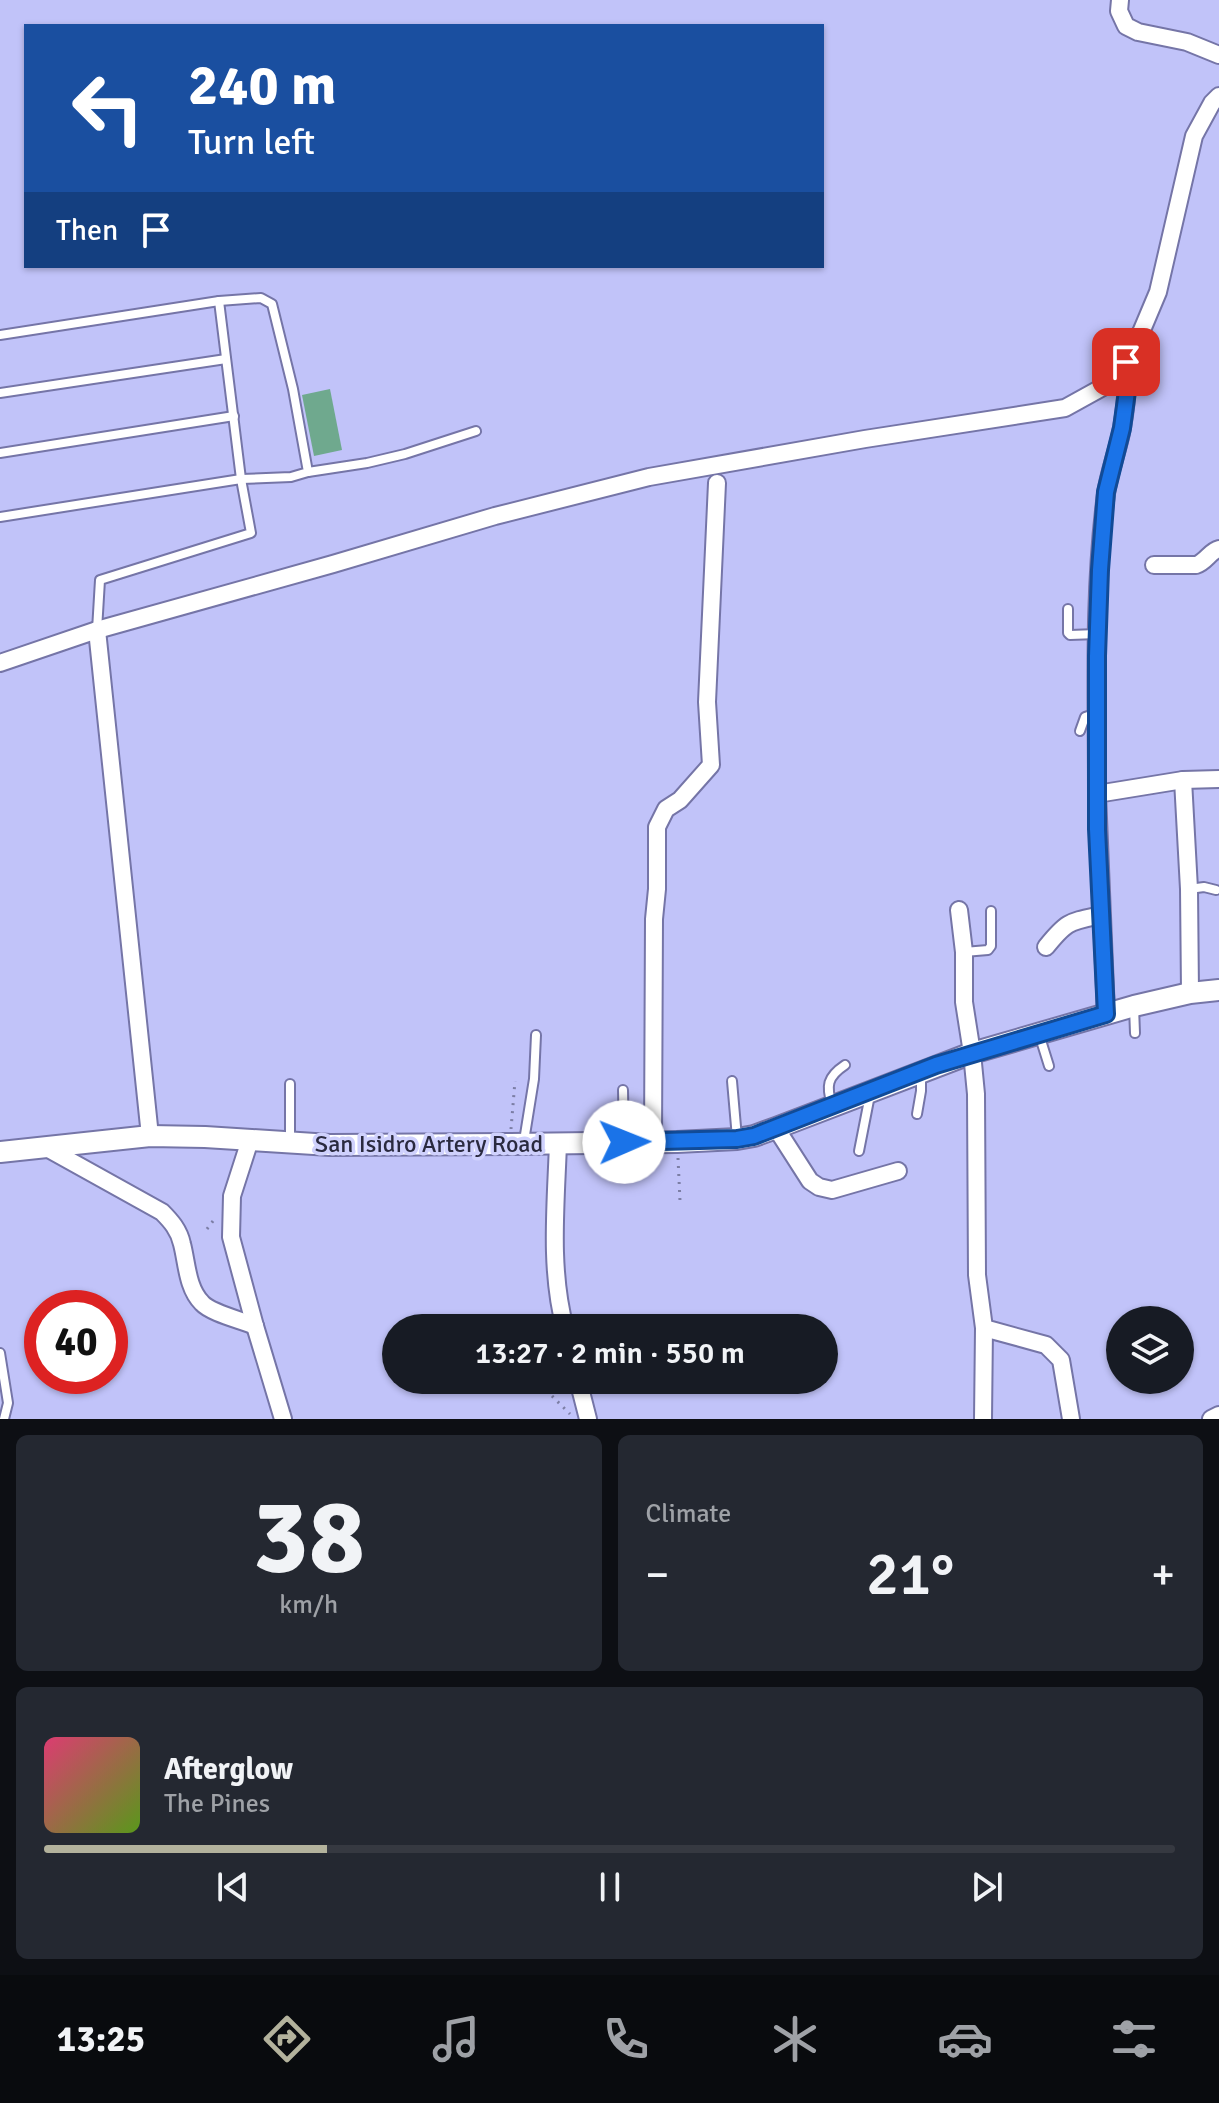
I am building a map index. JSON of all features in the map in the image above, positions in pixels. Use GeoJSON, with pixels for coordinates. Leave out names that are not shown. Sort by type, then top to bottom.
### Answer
{"type":"FeatureCollection","features":[{"type":"Feature","properties":{"kind":"street"},"geometry":{"type":"LineString","coordinates":[[1120,0],[1119,11],[1126,26],[1138,32],[1187,42],[1219,55]]}},
{"type":"Feature","properties":{"kind":"street"},"geometry":{"type":"LineString","coordinates":[[0,663],[97,630],[495,516],[649,477],[1065,408],[1103,387],[1126,362],[1158,292],[1194,136],[1219,96]]}},
{"type":"Feature","properties":{"kind":"street"},"geometry":{"type":"LineString","coordinates":[[1106,1014],[1097,794],[1098,634],[1106,492],[1122,428],[1128,384],[1126,362]]}},
{"type":"Feature","properties":{"kind":"street"},"geometry":{"type":"LineString","coordinates":[[653,1142],[657,827],[666,809],[680,800],[711,765],[707,702],[717,483]]}},
{"type":"Feature","properties":{"kind":"street"},"geometry":{"type":"LineString","coordinates":[[1154,565],[1196,565],[1219,549]]}},
{"type":"Feature","properties":{"kind":"street"},"geometry":{"type":"LineString","coordinates":[[97,630],[150,1136]]}},
{"type":"Feature","properties":{"kind":"street"},"geometry":{"type":"LineString","coordinates":[[1097,794],[1183,780],[1219,779]]}},
{"type":"Feature","properties":{"kind":"street"},"geometry":{"type":"LineString","coordinates":[[1183,780],[1189,889],[1190,993]]}},
{"type":"Feature","properties":{"kind":"street"},"geometry":{"type":"LineString","coordinates":[[959,910],[964,952],[964,1002],[976,1094],[977,1275],[984,1328],[983,1419]]}},
{"type":"Feature","properties":{"kind":"street"},"geometry":{"type":"LineString","coordinates":[[1046,947],[1062,927],[1101,915]]}},
{"type":"Feature","properties":{"kind":"street","name":"San Isidro Artery Road"},"geometry":{"type":"LineString","coordinates":[[0,1152],[150,1136],[290,1144],[517,1144],[737,1139],[776,1128],[972,1053],[1134,1006],[1190,993],[1219,990]]}},
{"type":"Feature","properties":{"kind":"street"},"geometry":{"type":"LineString","coordinates":[[776,1128],[810,1181],[819,1187],[832,1190],[898,1171]]}},
{"type":"Feature","properties":{"kind":"street"},"geometry":{"type":"LineString","coordinates":[[250,1140],[232,1196],[231,1237],[283,1419]]}},
{"type":"Feature","properties":{"kind":"street"},"geometry":{"type":"LineString","coordinates":[[558,1143],[555,1266],[561,1314]]}},
{"type":"Feature","properties":{"kind":"street"},"geometry":{"type":"LineString","coordinates":[[45,1147],[162,1212],[178,1233],[193,1287],[203,1304],[255,1326]]}},
{"type":"Feature","properties":{"kind":"street"},"geometry":{"type":"LineString","coordinates":[[984,1328],[1046,1345],[1054,1352],[1061,1360],[1071,1419]]}},
{"type":"Feature","properties":{"kind":"street"},"geometry":{"type":"LineString","coordinates":[[582,1394],[588,1419]]}},
{"type":"Feature","properties":{"kind":"street"},"geometry":{"type":"LineString","coordinates":[[1211,1419],[1219,1415]]}},
{"type":"Feature","properties":{"kind":"lane"},"geometry":{"type":"LineString","coordinates":[[0,335],[219,301],[261,298],[272,304],[293,389],[308,472]]}},
{"type":"Feature","properties":{"kind":"lane"},"geometry":{"type":"LineString","coordinates":[[97,630],[100,580],[251,533],[241,479],[219,301]]}},
{"type":"Feature","properties":{"kind":"lane"},"geometry":{"type":"LineString","coordinates":[[0,393],[226,359]]}},
{"type":"Feature","properties":{"kind":"lane"},"geometry":{"type":"LineString","coordinates":[[0,453],[234,416]]}},
{"type":"Feature","properties":{"kind":"lane"},"geometry":{"type":"LineString","coordinates":[[0,517],[241,479],[291,477],[380,460],[476,431]]}},
{"type":"Feature","properties":{"kind":"lane"},"geometry":{"type":"LineString","coordinates":[[1068,609],[1070,635],[1098,634]]}},
{"type":"Feature","properties":{"kind":"lane"},"geometry":{"type":"LineString","coordinates":[[1080,731],[1085,717],[1097,713]]}},
{"type":"Feature","properties":{"kind":"lane"},"geometry":{"type":"LineString","coordinates":[[1189,889],[1204,887],[1216,890]]}},
{"type":"Feature","properties":{"kind":"lane"},"geometry":{"type":"LineString","coordinates":[[964,952],[988,950],[991,946],[991,911]]}},
{"type":"Feature","properties":{"kind":"lane"},"geometry":{"type":"LineString","coordinates":[[1134,1006],[1135,1033]]}},
{"type":"Feature","properties":{"kind":"lane"},"geometry":{"type":"LineString","coordinates":[[1038,1034],[1049,1066]]}},
{"type":"Feature","properties":{"kind":"lane"},"geometry":{"type":"LineString","coordinates":[[517,1144],[534,1079],[536,1035]]}},
{"type":"Feature","properties":{"kind":"lane"},"geometry":{"type":"LineString","coordinates":[[832,1106],[829,1081],[834,1072],[845,1065]]}},
{"type":"Feature","properties":{"kind":"lane"},"geometry":{"type":"LineString","coordinates":[[917,1114],[921,1071]]}},
{"type":"Feature","properties":{"kind":"lane"},"geometry":{"type":"LineString","coordinates":[[732,1081],[737,1139]]}},
{"type":"Feature","properties":{"kind":"lane"},"geometry":{"type":"LineString","coordinates":[[290,1084],[290,1144]]}},
{"type":"Feature","properties":{"kind":"lane"},"geometry":{"type":"LineString","coordinates":[[623,1090],[624,1142]]}},
{"type":"Feature","properties":{"kind":"lane"},"geometry":{"type":"LineString","coordinates":[[859,1151],[871,1091]]}},
{"type":"Feature","properties":{"kind":"lane"},"geometry":{"type":"LineString","coordinates":[[0,1353],[8,1403],[4,1419]]}},
{"type":"Feature","properties":{"kind":"path"},"geometry":{"type":"LineString","coordinates":[[515,1081],[517,1144]]}},
{"type":"Feature","properties":{"kind":"path"},"geometry":{"type":"LineString","coordinates":[[677,1142],[680,1201]]}},
{"type":"Feature","properties":{"kind":"path"},"geometry":{"type":"LineString","coordinates":[[552,1396],[576,1419]]}},
{"type":"Feature","properties":{"kind":"green space"},"geometry":{"type":"Polygon","coordinates":[[[330,389],[342,450],[314,456],[302,395],[330,389]]]}},
{"type":"Feature","properties":{"kind":"route"},"geometry":{"type":"LineString","coordinates":[[624,1142],[677,1142],[754,1136],[936,1065],[1106,1014],[1097,829],[1097,656],[1106,492],[1122,428],[1128,384],[1126,362]]}}]}
